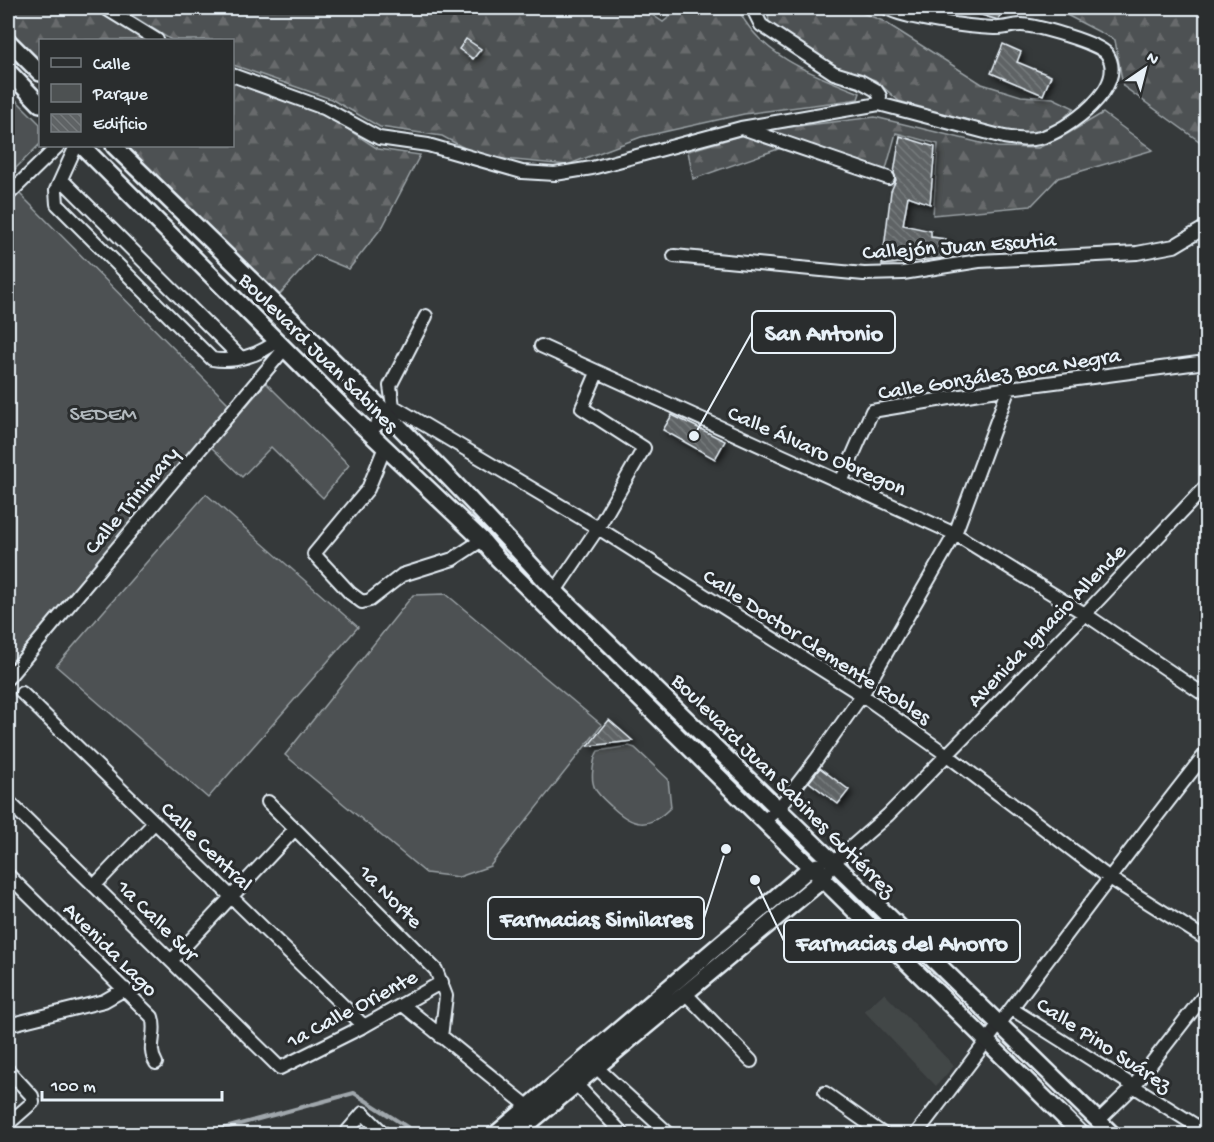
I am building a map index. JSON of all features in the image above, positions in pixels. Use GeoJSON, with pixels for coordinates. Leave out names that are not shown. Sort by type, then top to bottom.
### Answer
{"type":"FeatureCollection","features":[{"type":"Feature","properties":{"kind":"main road"},"geometry":{"type":"LineString","coordinates":[[8,41],[39,72]]}},
{"type":"Feature","properties":{"kind":"main road"},"geometry":{"type":"LineString","coordinates":[[8,71],[39,103]]}},
{"type":"Feature","properties":{"kind":"main road","name":"Boulevard Juan Sabines"},"geometry":{"type":"LineString","coordinates":[[83,147],[528,587]]}},
{"type":"Feature","properties":{"kind":"main road","name":"Boulevard Juan Sabines"},"geometry":{"type":"LineString","coordinates":[[115,147],[391,410],[555,591]]}},
{"type":"Feature","properties":{"kind":"main road","name":"Boulevard Juan Sabines Gutiérrez"},"geometry":{"type":"LineString","coordinates":[[528,587],[986,1043],[1081,1134]]}},
{"type":"Feature","properties":{"kind":"main road","name":"Boulevard Juan Sabines Gutiérrez"},"geometry":{"type":"LineString","coordinates":[[555,591],[1112,1134]]}},
{"type":"Feature","properties":{"kind":"main road"},"geometry":{"type":"LineString","coordinates":[[516,1134],[533,1110],[810,868],[833,863]]}},
{"type":"Feature","properties":{"kind":"main road"},"geometry":{"type":"LineString","coordinates":[[496,1134],[576,1084],[596,1068],[822,880],[833,863]]}},
{"type":"Feature","properties":{"kind":"street"},"geometry":{"type":"LineString","coordinates":[[105,8],[155,39]]}},
{"type":"Feature","properties":{"kind":"street"},"geometry":{"type":"LineString","coordinates":[[757,8],[755,13],[761,25],[834,73],[870,86],[880,96],[879,104]]}},
{"type":"Feature","properties":{"kind":"street"},"geometry":{"type":"LineString","coordinates":[[234,76],[324,108],[379,138],[428,144],[522,172],[555,174],[592,168],[741,128],[879,104],[1023,141],[1041,138],[1059,129],[1101,97],[1108,82],[1110,65],[1107,54],[1098,47],[1021,25],[996,28],[972,26],[899,13],[887,8]]}},
{"type":"Feature","properties":{"kind":"street"},"geometry":{"type":"LineString","coordinates":[[741,128],[888,178]]}},
{"type":"Feature","properties":{"kind":"street"},"geometry":{"type":"LineString","coordinates":[[8,195],[57,147]]}},
{"type":"Feature","properties":{"kind":"street"},"geometry":{"type":"LineString","coordinates":[[76,147],[56,190],[57,204],[212,359],[227,362],[281,345]]}},
{"type":"Feature","properties":{"kind":"street"},"geometry":{"type":"LineString","coordinates":[[61,180],[241,358]]}},
{"type":"Feature","properties":{"kind":"street","name":"Callejón Juan Escutia"},"geometry":{"type":"LineString","coordinates":[[674,256],[864,274],[903,273],[979,261],[1137,253],[1174,246],[1206,227]]}},
{"type":"Feature","properties":{"kind":"street"},"geometry":{"type":"LineString","coordinates":[[122,269],[138,256]]}},
{"type":"Feature","properties":{"kind":"street"},"geometry":{"type":"LineString","coordinates":[[369,432],[391,410],[390,386],[426,316]]}},
{"type":"Feature","properties":{"kind":"street","name":"Calle Trinimary"},"geometry":{"type":"LineString","coordinates":[[8,678],[281,345]]}},
{"type":"Feature","properties":{"kind":"street","name":"Calle Álvaro Obregon"},"geometry":{"type":"LineString","coordinates":[[541,346],[955,534],[1085,614],[1206,696]]}},
{"type":"Feature","properties":{"kind":"street","name":"Calle González Boca Negra"},"geometry":{"type":"LineString","coordinates":[[842,482],[872,411],[1008,388],[1206,362]]}},
{"type":"Feature","properties":{"kind":"street"},"geometry":{"type":"LineString","coordinates":[[555,591],[598,528],[644,448],[582,408],[597,373]]}},
{"type":"Feature","properties":{"kind":"street"},"geometry":{"type":"LineString","coordinates":[[764,821],[779,808],[862,694],[955,534],[1008,388]]}},
{"type":"Feature","properties":{"kind":"street","name":"Calle Doctor Clemente Robles"},"geometry":{"type":"LineString","coordinates":[[391,410],[598,528],[862,694],[947,754],[1108,877],[1206,939]]}},
{"type":"Feature","properties":{"kind":"street"},"geometry":{"type":"LineString","coordinates":[[385,447],[368,489],[314,554],[350,593],[362,602],[370,600],[402,575],[453,559],[482,540]]}},
{"type":"Feature","properties":{"kind":"street","name":"Avenida Ignacio Allende"},"geometry":{"type":"LineString","coordinates":[[833,863],[888,815],[1085,614],[1206,486]]}},
{"type":"Feature","properties":{"kind":"street","name":"Calle Central"},"geometry":{"type":"LineString","coordinates":[[22,693],[364,1026]]}},
{"type":"Feature","properties":{"kind":"street"},"geometry":{"type":"LineString","coordinates":[[916,1134],[1001,1025],[1108,877],[1206,753]]}},
{"type":"Feature","properties":{"kind":"street","name":"1a Calle Sur"},"geometry":{"type":"LineString","coordinates":[[8,801],[280,1068]]}},
{"type":"Feature","properties":{"kind":"street","name":"1a Norte"},"geometry":{"type":"LineString","coordinates":[[268,802],[408,940],[436,970],[442,982]]}},
{"type":"Feature","properties":{"kind":"street"},"geometry":{"type":"LineString","coordinates":[[95,885],[155,822]]}},
{"type":"Feature","properties":{"kind":"street"},"geometry":{"type":"LineString","coordinates":[[171,961],[295,829]]}},
{"type":"Feature","properties":{"kind":"street","name":"Avenida Lago"},"geometry":{"type":"LineString","coordinates":[[8,876],[152,1017],[156,1027],[150,1051],[156,1063]]}},
{"type":"Feature","properties":{"kind":"street"},"geometry":{"type":"LineString","coordinates":[[441,1037],[446,996],[442,982]]}},
{"type":"Feature","properties":{"kind":"street","name":"1a Calle Oriente"},"geometry":{"type":"LineString","coordinates":[[280,1068],[364,1026],[442,982]]}},
{"type":"Feature","properties":{"kind":"street"},"geometry":{"type":"LineString","coordinates":[[8,1025],[104,1001],[125,989]]}},
{"type":"Feature","properties":{"kind":"street"},"geometry":{"type":"LineString","coordinates":[[685,993],[751,1061]]}},
{"type":"Feature","properties":{"kind":"street"},"geometry":{"type":"LineString","coordinates":[[1099,1120],[1133,1086],[1206,993]]}},
{"type":"Feature","properties":{"kind":"street"},"geometry":{"type":"LineString","coordinates":[[403,1005],[533,1110]]}},
{"type":"Feature","properties":{"kind":"street","name":"Calle Pino Suárez"},"geometry":{"type":"LineString","coordinates":[[1012,1009],[1206,1132]]}},
{"type":"Feature","properties":{"kind":"street"},"geometry":{"type":"LineString","coordinates":[[596,1068],[669,1134]]}},
{"type":"Feature","properties":{"kind":"street"},"geometry":{"type":"LineString","coordinates":[[8,1070],[32,1096],[33,1101],[8,1124]]}},
{"type":"Feature","properties":{"kind":"street"},"geometry":{"type":"LineString","coordinates":[[576,1084],[623,1134]]}},
{"type":"Feature","properties":{"kind":"street"},"geometry":{"type":"LineString","coordinates":[[825,1093],[883,1134]]}},
{"type":"Feature","properties":{"kind":"street"},"geometry":{"type":"LineString","coordinates":[[345,1134],[363,1113],[384,1134]]}},
{"type":"Feature","properties":{"kind":"shaded area"},"geometry":{"type":"Polygon","coordinates":[[[884,993],[954,1066],[936,1086],[864,1011],[884,993]]]}},
{"type":"Feature","properties":{"kind":"green space"},"geometry":{"type":"Polygon","coordinates":[[[8,8],[97,8],[144,39],[39,39],[39,65],[8,32],[8,8]]]}},
{"type":"Feature","properties":{"kind":"green space"},"geometry":{"type":"Polygon","coordinates":[[[120,8],[642,8],[663,22],[681,8],[738,8],[759,39],[774,51],[807,71],[860,93],[858,99],[744,114],[641,137],[567,165],[481,157],[442,136],[380,127],[331,99],[234,65],[234,39],[169,39],[120,8]]]}},
{"type":"Feature","properties":{"kind":"green space"},"geometry":{"type":"Polygon","coordinates":[[[768,8],[850,8],[883,21],[982,84],[1021,96],[1053,98],[1074,108],[1060,122],[1034,133],[1014,133],[899,101],[875,80],[834,66],[769,25],[768,8]]]}},
{"type":"Feature","properties":{"kind":"green space"},"geometry":{"type":"Polygon","coordinates":[[[1053,8],[1206,8],[1206,146],[1123,86],[1115,40],[1053,8]]]}},
{"type":"Feature","properties":{"kind":"green space"},"geometry":{"type":"Polygon","coordinates":[[[234,80],[323,113],[378,149],[420,155],[383,226],[349,269],[315,255],[272,303],[120,147],[234,147],[234,80]]]}},
{"type":"Feature","properties":{"kind":"green space"},"geometry":{"type":"Polygon","coordinates":[[[8,92],[39,123],[39,145],[8,176],[8,92]]]}},
{"type":"Feature","properties":{"kind":"green space"},"geometry":{"type":"Polygon","coordinates":[[[1103,113],[1153,150],[1058,178],[1031,206],[933,215],[938,144],[896,133],[885,173],[795,143],[693,179],[688,151],[757,131],[875,117],[997,147],[1038,148],[1103,113]]]}},
{"type":"Feature","properties":{"kind":"green space","name":"SEDEM"},"geometry":{"type":"Polygon","coordinates":[[[8,182],[232,407],[8,674],[8,182]]]}},
{"type":"Feature","properties":{"kind":"green space"},"geometry":{"type":"Polygon","coordinates":[[[266,383],[349,465],[323,498],[271,447],[242,477],[211,447],[266,383]]]}},
{"type":"Feature","properties":{"kind":"green space"},"geometry":{"type":"Polygon","coordinates":[[[206,494],[358,627],[208,798],[56,666],[206,494]]]}},
{"type":"Feature","properties":{"kind":"green space"},"geometry":{"type":"Polygon","coordinates":[[[446,594],[602,725],[490,866],[459,877],[426,873],[285,755],[413,595],[446,594]]]}},
{"type":"Feature","properties":{"kind":"green space"},"geometry":{"type":"Polygon","coordinates":[[[629,746],[635,748],[668,779],[671,807],[655,820],[641,823],[627,819],[599,795],[594,786],[592,776],[598,751],[629,746]]]}},
{"type":"Feature","properties":{"kind":"building"},"geometry":{"type":"Polygon","coordinates":[[[965,8],[1003,8],[998,20],[965,10],[965,8]]]}},
{"type":"Feature","properties":{"kind":"building"},"geometry":{"type":"Polygon","coordinates":[[[466,39],[481,49],[473,59],[459,49],[466,39]]]}},
{"type":"Feature","properties":{"kind":"building"},"geometry":{"type":"Polygon","coordinates":[[[1003,44],[1021,52],[1017,62],[1051,76],[1043,95],[991,73],[1003,44]]]}},
{"type":"Feature","properties":{"kind":"building"},"geometry":{"type":"Polygon","coordinates":[[[900,136],[935,147],[930,204],[908,196],[903,225],[931,231],[931,237],[946,239],[944,258],[882,265],[891,191],[896,180],[894,173],[900,136]]]}},
{"type":"Feature","properties":{"kind":"building"},"geometry":{"type":"Polygon","coordinates":[[[672,415],[725,441],[715,459],[663,430],[672,415]]]}},
{"type":"Feature","properties":{"kind":"building"},"geometry":{"type":"Polygon","coordinates":[[[609,720],[633,741],[588,746],[609,720]]]}},
{"type":"Feature","properties":{"kind":"building"},"geometry":{"type":"Polygon","coordinates":[[[820,768],[849,790],[838,804],[809,782],[820,768]]]}},
{"type":"Feature","properties":{"kind":"waterway"},"geometry":{"type":"LineString","coordinates":[[203,1134],[354,1093],[418,1134]]}},
{"type":"Feature","properties":{"kind":"place","name":"San Antonio"},"geometry":{"type":"Point","coordinates":[694,436]}},
{"type":"Feature","properties":{"kind":"place","name":"Farmacias Similares"},"geometry":{"type":"Point","coordinates":[726,849]}},
{"type":"Feature","properties":{"kind":"place","name":"Farmacias del Ahorro"},"geometry":{"type":"Point","coordinates":[755,880]}}]}
